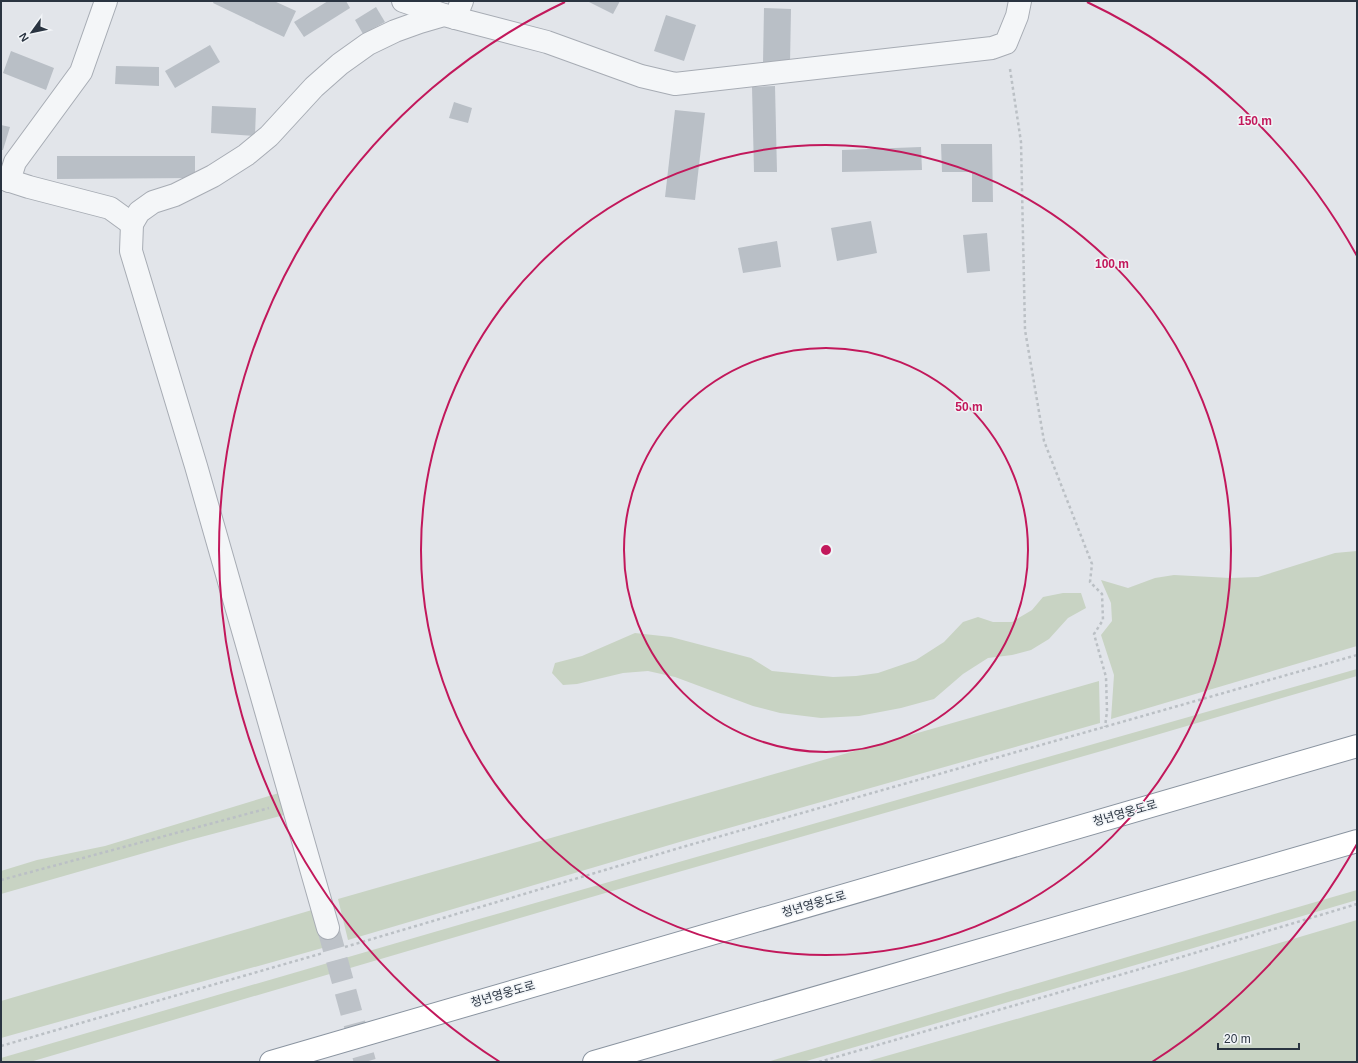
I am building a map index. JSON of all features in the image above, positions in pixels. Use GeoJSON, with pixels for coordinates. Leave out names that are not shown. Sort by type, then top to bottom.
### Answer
{"type":"FeatureCollection","features":[{"type":"Feature","properties":{"kind":"highway","name":"청년영웅도로"},"geometry":{"type":"LineString","coordinates":[[271,1062],[1357,746]]}},
{"type":"Feature","properties":{"kind":"highway"},"geometry":{"type":"LineString","coordinates":[[594,1062],[1357,841]]}},
{"type":"Feature","properties":{"kind":"street"},"geometry":{"type":"LineString","coordinates":[[106,1],[81,72],[5,179],[110,208],[132,224]]}},
{"type":"Feature","properties":{"kind":"street"},"geometry":{"type":"LineString","coordinates":[[403,1],[454,11],[547,42],[641,76],[675,84],[992,48],[1006,43],[1017,16],[1020,1]]}},
{"type":"Feature","properties":{"kind":"street"},"geometry":{"type":"LineString","coordinates":[[328,928],[196,466],[131,251],[132,224],[139,212],[153,202],[175,195],[213,176],[246,154],[269,136],[314,87],[340,64],[368,44],[395,30],[454,11]]}},
{"type":"Feature","properties":{"kind":"path"},"geometry":{"type":"LineString","coordinates":[[1006,43],[1021,142],[1025,330],[1044,441],[1092,564],[1090,582],[1102,594],[1103,620],[1094,634],[1106,677],[1105,727]]}},
{"type":"Feature","properties":{"kind":"path"},"geometry":{"type":"LineString","coordinates":[[339,949],[694,844],[1357,655]]}},
{"type":"Feature","properties":{"kind":"path"},"geometry":{"type":"LineString","coordinates":[[1,880],[292,801]]}},
{"type":"Feature","properties":{"kind":"path"},"geometry":{"type":"LineString","coordinates":[[819,1062],[1357,904]]}},
{"type":"Feature","properties":{"kind":"path"},"geometry":{"type":"LineString","coordinates":[[1,1046],[324,953]]}},
{"type":"Feature","properties":{"kind":"green space"},"geometry":{"type":"Polygon","coordinates":[[[1357,551],[1357,646],[1111,719],[1114,675],[1101,635],[1112,621],[1111,603],[1101,580],[1128,588],[1155,578],[1174,575],[1230,578],[1258,577],[1335,553],[1357,551]]]}},
{"type":"Feature","properties":{"kind":"green space"},"geometry":{"type":"Polygon","coordinates":[[[1063,593],[1081,593],[1086,608],[1068,618],[1049,639],[1031,650],[1012,655],[988,658],[963,674],[934,699],[901,708],[859,716],[821,718],[780,713],[753,706],[675,677],[648,671],[623,673],[577,684],[563,685],[552,673],[555,663],[582,656],[635,633],[671,637],[751,658],[772,671],[833,677],[878,673],[916,660],[944,642],[963,622],[978,617],[993,622],[1012,622],[1032,610],[1043,597],[1063,593]]]}},
{"type":"Feature","properties":{"kind":"green space"},"geometry":{"type":"Polygon","coordinates":[[[1357,669],[1357,676],[1105,750],[619,889],[30,1062],[1,1062],[1,1058],[479,919],[1357,669]]]}},
{"type":"Feature","properties":{"kind":"green space"},"geometry":{"type":"Polygon","coordinates":[[[1099,681],[1100,723],[683,841],[348,940],[338,899],[1099,681]]]}},
{"type":"Feature","properties":{"kind":"green space"},"geometry":{"type":"Polygon","coordinates":[[[279,793],[284,815],[186,841],[1,894],[1,871],[37,860],[105,846],[279,793]]]}},
{"type":"Feature","properties":{"kind":"green space"},"geometry":{"type":"Polygon","coordinates":[[[1357,890],[1357,900],[869,1043],[803,1062],[767,1062],[1357,890]]]}},
{"type":"Feature","properties":{"kind":"green space"},"geometry":{"type":"Polygon","coordinates":[[[312,910],[326,947],[1,1038],[1,1001],[312,910]]]}},
{"type":"Feature","properties":{"kind":"green space"},"geometry":{"type":"Polygon","coordinates":[[[1357,920],[1357,1062],[865,1062],[1182,972],[1357,920]]]}},
{"type":"Feature","properties":{"kind":"building"},"geometry":{"type":"Polygon","coordinates":[[[214,1],[274,1],[296,11],[284,37],[213,3],[214,1]]]}},
{"type":"Feature","properties":{"kind":"building"},"geometry":{"type":"Polygon","coordinates":[[[328,1],[346,1],[350,8],[304,37],[294,22],[328,1]]]}},
{"type":"Feature","properties":{"kind":"building"},"geometry":{"type":"Polygon","coordinates":[[[587,1],[620,1],[613,14],[587,1]]]}},
{"type":"Feature","properties":{"kind":"building"},"geometry":{"type":"Polygon","coordinates":[[[376,7],[385,22],[363,34],[355,20],[376,7]]]}},
{"type":"Feature","properties":{"kind":"building"},"geometry":{"type":"Polygon","coordinates":[[[764,8],[791,9],[790,64],[763,63],[764,8]]]}},
{"type":"Feature","properties":{"kind":"building"},"geometry":{"type":"Polygon","coordinates":[[[666,15],[696,25],[684,61],[654,51],[666,15]]]}},
{"type":"Feature","properties":{"kind":"building"},"geometry":{"type":"Polygon","coordinates":[[[210,45],[220,62],[175,88],[165,71],[210,45]]]}},
{"type":"Feature","properties":{"kind":"building"},"geometry":{"type":"Polygon","coordinates":[[[11,51],[54,68],[46,90],[3,73],[11,51]]]}},
{"type":"Feature","properties":{"kind":"building"},"geometry":{"type":"Polygon","coordinates":[[[116,66],[159,67],[159,86],[115,84],[116,66]]]}},
{"type":"Feature","properties":{"kind":"building"},"geometry":{"type":"Polygon","coordinates":[[[775,86],[777,172],[754,172],[752,87],[775,86]]]}},
{"type":"Feature","properties":{"kind":"building"},"geometry":{"type":"Polygon","coordinates":[[[454,102],[472,108],[468,123],[449,118],[454,102]]]}},
{"type":"Feature","properties":{"kind":"building"},"geometry":{"type":"Polygon","coordinates":[[[212,106],[256,108],[255,136],[211,133],[212,106]]]}},
{"type":"Feature","properties":{"kind":"building"},"geometry":{"type":"Polygon","coordinates":[[[675,110],[705,113],[695,200],[665,197],[675,110]]]}},
{"type":"Feature","properties":{"kind":"building"},"geometry":{"type":"Polygon","coordinates":[[[1,125],[10,127],[3,150],[1,150],[1,125]]]}},
{"type":"Feature","properties":{"kind":"building"},"geometry":{"type":"Polygon","coordinates":[[[941,144],[992,144],[993,202],[972,202],[972,172],[942,172],[941,144]]]}},
{"type":"Feature","properties":{"kind":"building"},"geometry":{"type":"Polygon","coordinates":[[[921,147],[922,170],[842,172],[842,150],[921,147]]]}},
{"type":"Feature","properties":{"kind":"building"},"geometry":{"type":"Polygon","coordinates":[[[57,156],[195,156],[195,178],[57,179],[57,156]]]}},
{"type":"Feature","properties":{"kind":"building"},"geometry":{"type":"Polygon","coordinates":[[[871,221],[877,253],[837,261],[831,228],[871,221]]]}},
{"type":"Feature","properties":{"kind":"building"},"geometry":{"type":"Polygon","coordinates":[[[987,233],[990,271],[967,273],[963,235],[987,233]]]}},
{"type":"Feature","properties":{"kind":"building"},"geometry":{"type":"Polygon","coordinates":[[[777,241],[781,267],[743,273],[738,248],[777,241]]]}},
{"type":"Feature","properties":{"kind":"tunnel"},"geometry":{"type":"LineString","coordinates":[[328,928],[365,1062]]}}]}
